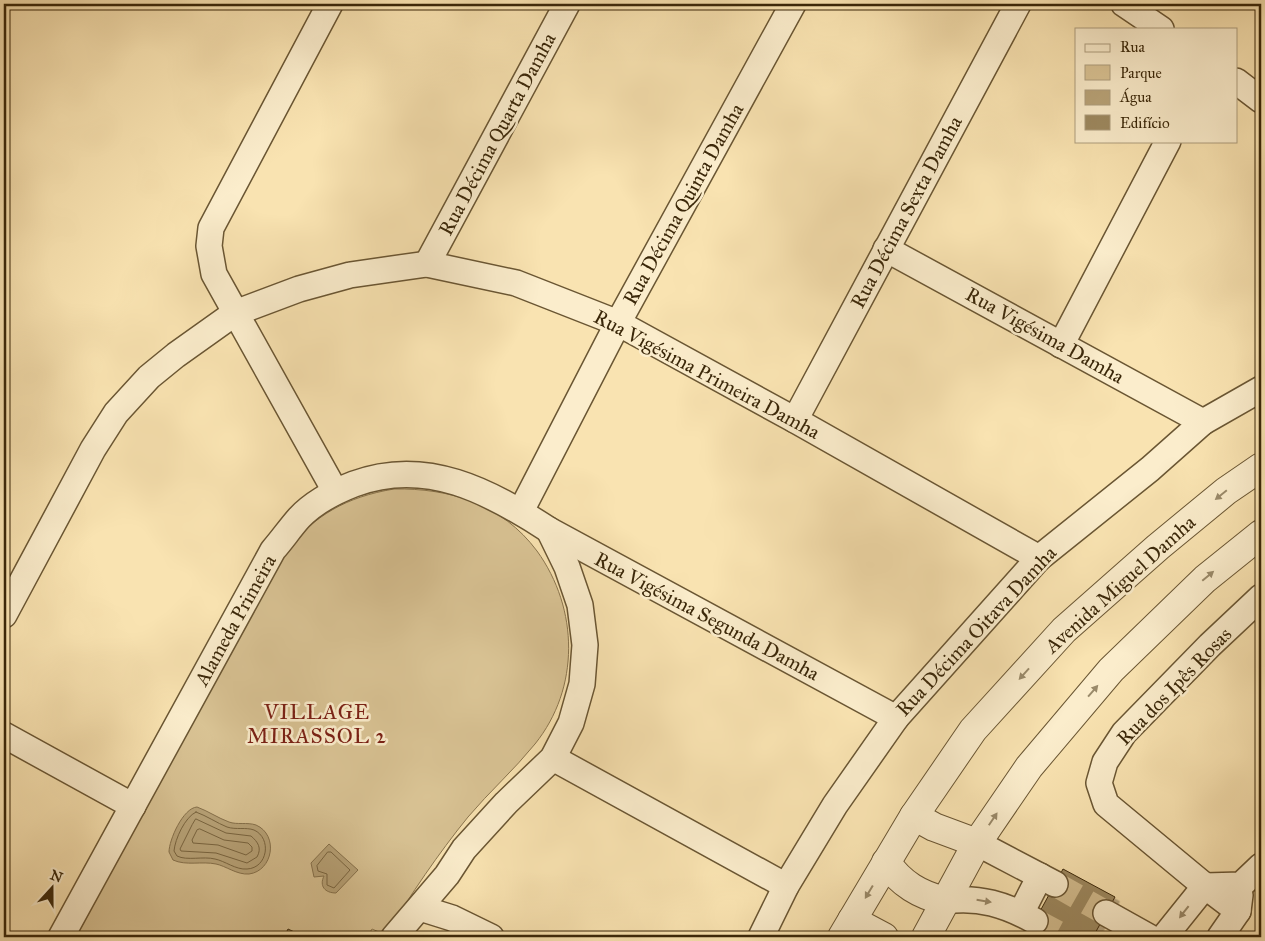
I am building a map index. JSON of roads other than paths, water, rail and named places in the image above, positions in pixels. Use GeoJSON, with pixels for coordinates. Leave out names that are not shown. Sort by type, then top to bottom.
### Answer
{"type":"FeatureCollection","features":[{"type":"Feature","properties":{"kind":"street"},"geometry":{"type":"LineString","coordinates":[[330,4],[210,228],[209,246],[214,274],[335,491]]}},
{"type":"Feature","properties":{"kind":"street","name":"Rua Décima Quarta Damha"},"geometry":{"type":"LineString","coordinates":[[427,264],[567,4]]}},
{"type":"Feature","properties":{"kind":"street","name":"Rua Décima Quinta Damha"},"geometry":{"type":"LineString","coordinates":[[521,511],[618,323],[793,4]]}},
{"type":"Feature","properties":{"kind":"street","name":"Rua Décima Sexta Damha"},"geometry":{"type":"LineString","coordinates":[[795,420],[1018,4]]}},
{"type":"Feature","properties":{"kind":"street"},"geometry":{"type":"LineString","coordinates":[[1124,4],[1160,28]]}},
{"type":"Feature","properties":{"kind":"street"},"geometry":{"type":"LineString","coordinates":[[1238,83],[1261,100]]}},
{"type":"Feature","properties":{"kind":"street"},"geometry":{"type":"LineString","coordinates":[[1061,345],[1167,142]]}},
{"type":"Feature","properties":{"kind":"street","name":"Rua Vigésima Damha"},"geometry":{"type":"LineString","coordinates":[[886,249],[1203,422]]}},
{"type":"Feature","properties":{"kind":"street","name":"Rua Vigésima Primeira Damha"},"geometry":{"type":"LineString","coordinates":[[4,615],[93,449],[116,413],[149,377],[162,366],[235,313],[299,289],[350,275],[427,264],[516,282],[618,323],[795,420],[1039,558]]}},
{"type":"Feature","properties":{"kind":"street","name":"Rua Décima Oitava Damha"},"geometry":{"type":"LineString","coordinates":[[761,937],[786,886],[835,805],[896,718],[1039,558],[1150,469],[1203,422],[1261,388]]}},
{"type":"Feature","properties":{"kind":"street","name":"Avenida Miguel Damha"},"geometry":{"type":"LineString","coordinates":[[847,929],[914,816],[973,730],[1064,630],[1158,547],[1226,491],[1261,467]]}},
{"type":"Feature","properties":{"kind":"street","name":"Alameda Primeira"},"geometry":{"type":"LineString","coordinates":[[61,937],[273,550],[300,516],[335,491],[370,478],[408,473],[446,478],[481,491],[521,511]]}},
{"type":"Feature","properties":{"kind":"street","name":"Rua Vigésima Segunda Damha"},"geometry":{"type":"LineString","coordinates":[[521,511],[549,530],[896,718]]}},
{"type":"Feature","properties":{"kind":"street"},"geometry":{"type":"LineString","coordinates":[[394,937],[447,875],[464,849],[506,803],[554,758],[571,723],[582,684],[585,645],[580,605],[567,567],[549,530]]}},
{"type":"Feature","properties":{"kind":"street"},"geometry":{"type":"LineString","coordinates":[[926,937],[977,844],[1028,767],[1111,670],[1205,579],[1261,534]]}},
{"type":"Feature","properties":{"kind":"street","name":"Rua dos Ipês Rosas"},"geometry":{"type":"LineString","coordinates":[[1205,886],[1106,804],[1100,783],[1105,762],[1124,733],[1210,644],[1261,598]]}},
{"type":"Feature","properties":{"kind":"street"},"geometry":{"type":"LineString","coordinates":[[4,735],[133,806]]}},
{"type":"Feature","properties":{"kind":"street"},"geometry":{"type":"LineString","coordinates":[[554,758],[786,886]]}},
{"type":"Feature","properties":{"kind":"street"},"geometry":{"type":"LineString","coordinates":[[886,862],[900,879],[919,893],[945,901],[968,899],[994,903],[1028,917],[1048,880],[977,844],[934,827],[914,816]]}},
{"type":"Feature","properties":{"kind":"street"},"geometry":{"type":"LineString","coordinates":[[1164,937],[1205,886],[1240,885],[1261,866]]}},
{"type":"Feature","properties":{"kind":"street"},"geometry":{"type":"LineString","coordinates":[[447,875],[453,928]]}},
{"type":"Feature","properties":{"kind":"street"},"geometry":{"type":"LineString","coordinates":[[1220,937],[1238,911],[1240,885]]}},
{"type":"Feature","properties":{"kind":"street"},"geometry":{"type":"LineString","coordinates":[[1205,886],[1238,911]]}},
{"type":"Feature","properties":{"kind":"street"},"geometry":{"type":"LineString","coordinates":[[420,908],[453,928],[491,937]]}},
{"type":"Feature","properties":{"kind":"street"},"geometry":{"type":"LineString","coordinates":[[1106,913],[1149,937]]}},
{"type":"Feature","properties":{"kind":"street"},"geometry":{"type":"LineString","coordinates":[[847,929],[884,937]]}},
{"type":"Feature","properties":{"kind":"water"},"geometry":{"type":"Polygon","coordinates":[[[197,807],[229,822],[253,824],[263,830],[268,836],[270,844],[268,860],[257,871],[245,874],[216,864],[183,863],[173,860],[169,852],[174,833],[187,813],[197,807]]]}},
{"type":"Feature","properties":{"kind":"water"},"geometry":{"type":"Polygon","coordinates":[[[329,844],[358,870],[336,893],[329,892],[324,888],[322,883],[324,876],[314,877],[311,863],[329,844]]]}},
{"type":"Feature","properties":{"kind":"tunnel"},"geometry":{"type":"LineString","coordinates":[[1055,884],[1106,913]]}},
{"type":"Feature","properties":{"kind":"tunnel"},"geometry":{"type":"LineString","coordinates":[[1035,921],[1065,937]]}},
{"type":"Feature","properties":{"kind":"district","name":"VILLAGE MIRASSOL 2"},"geometry":{"type":"Point","coordinates":[317,724]}}]}
